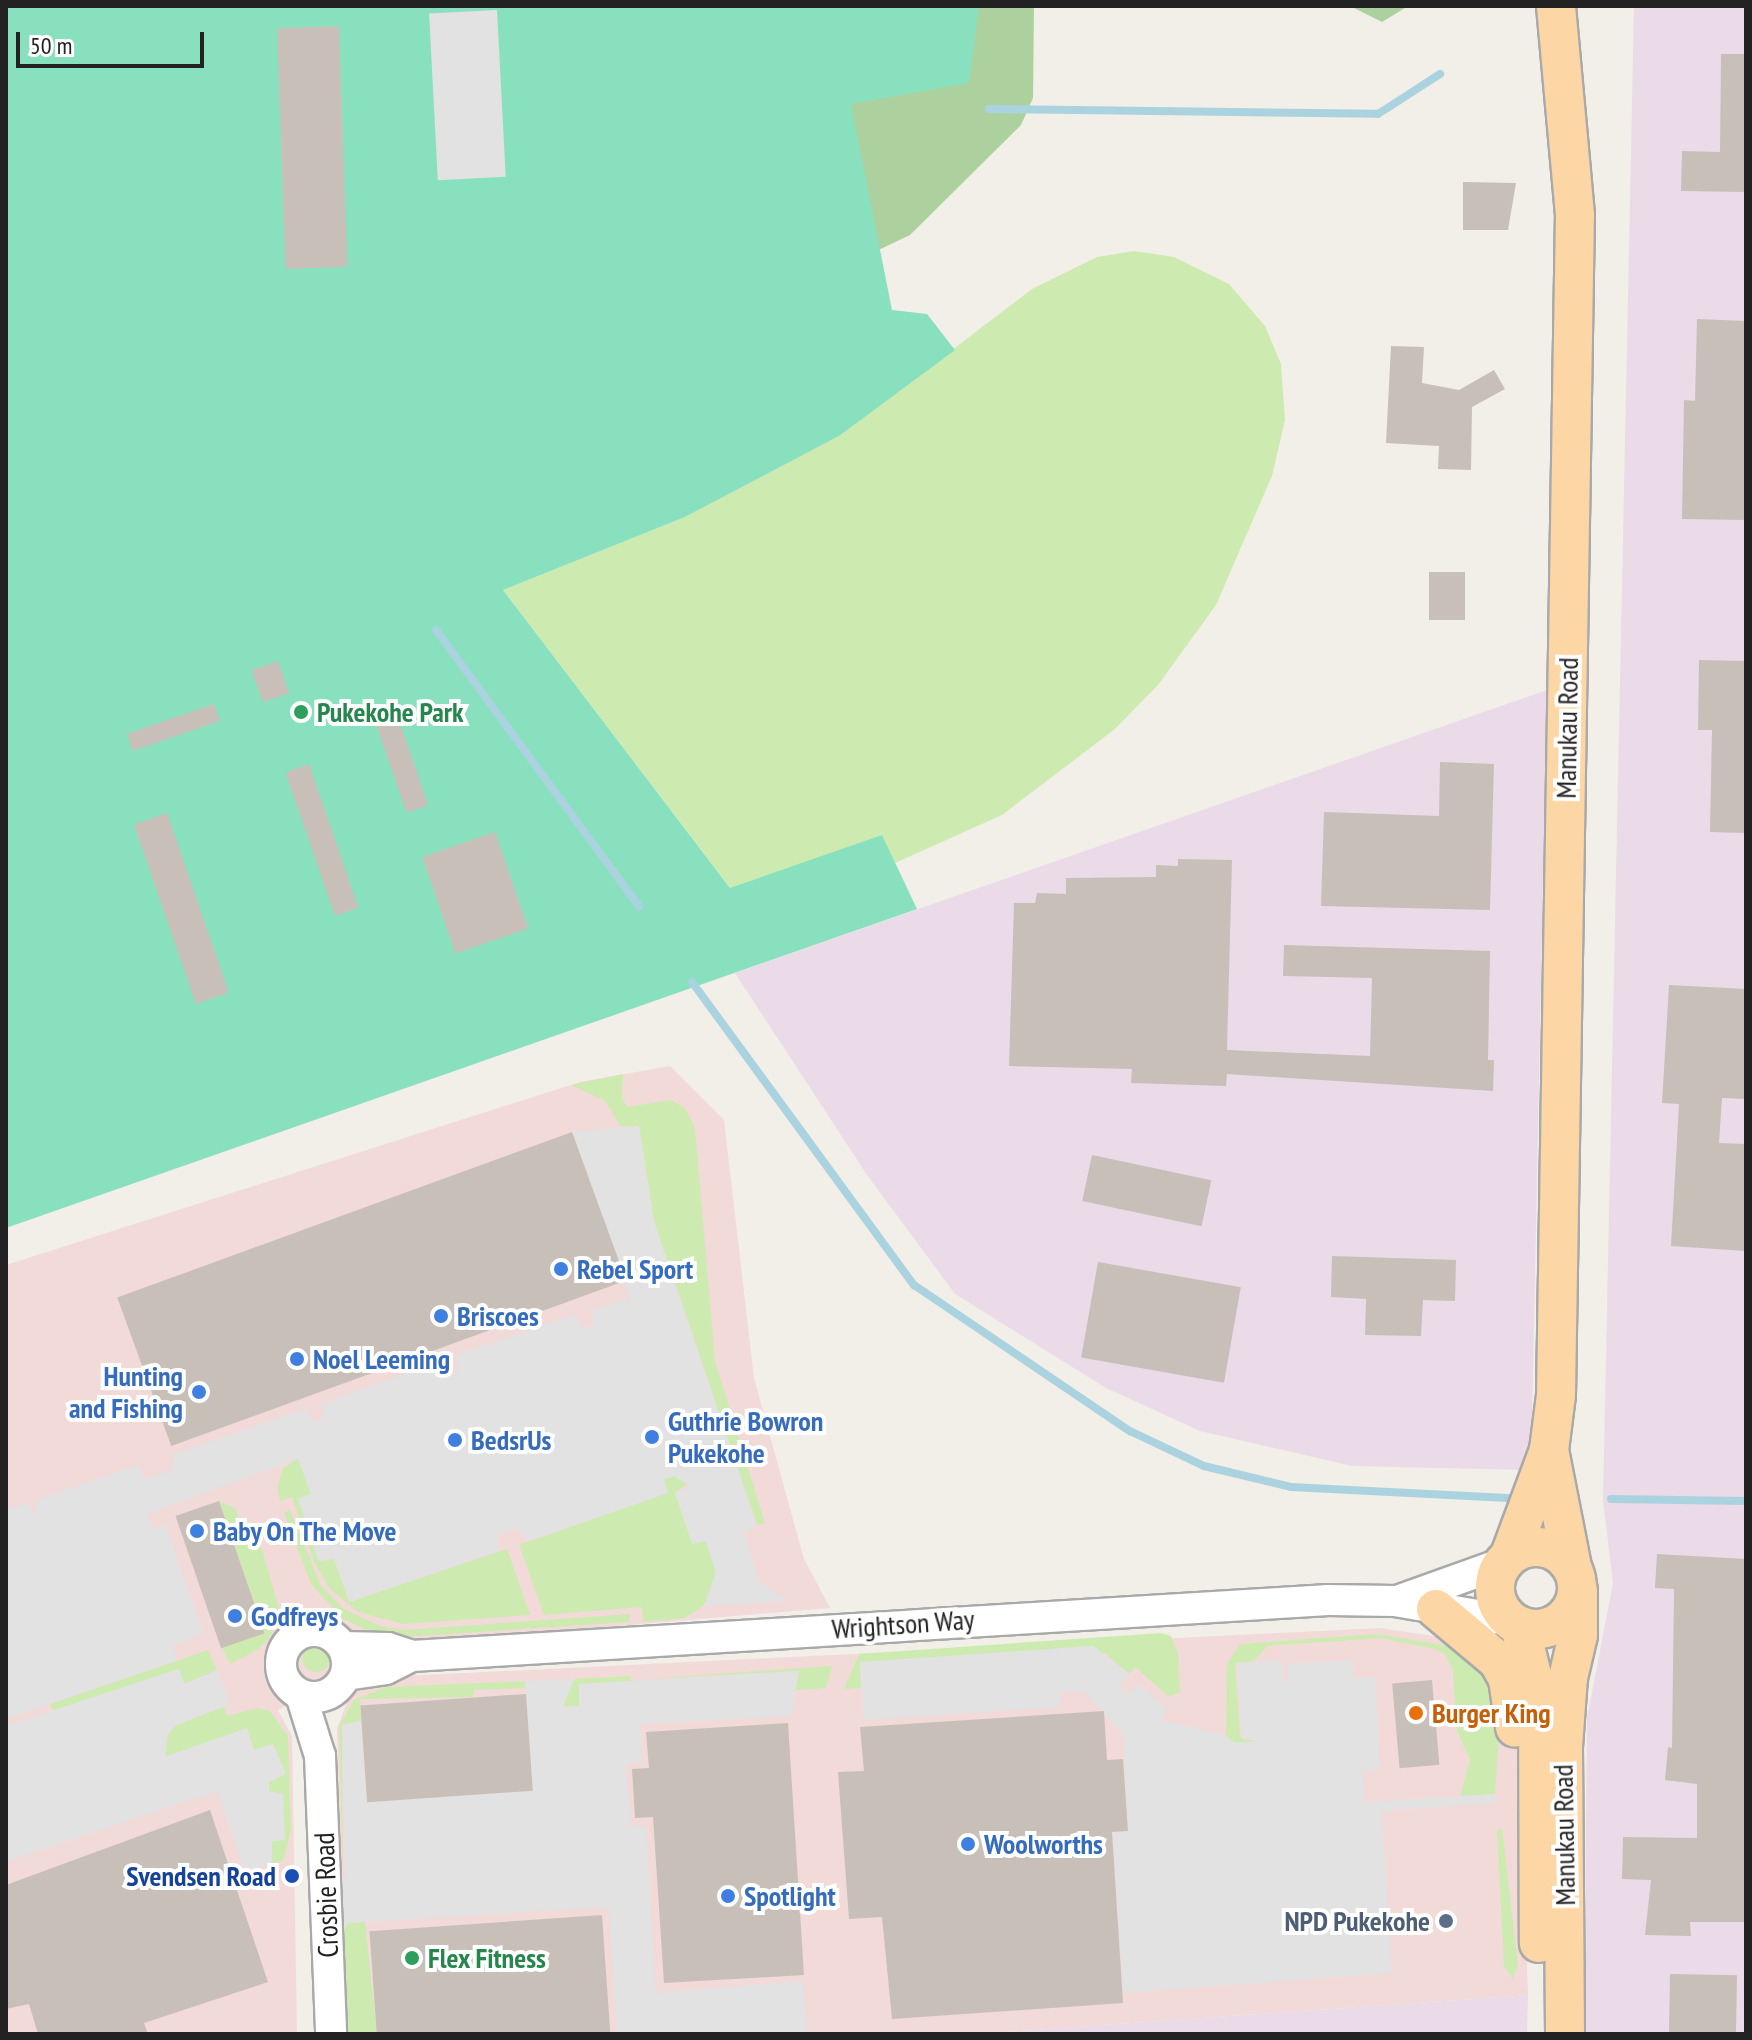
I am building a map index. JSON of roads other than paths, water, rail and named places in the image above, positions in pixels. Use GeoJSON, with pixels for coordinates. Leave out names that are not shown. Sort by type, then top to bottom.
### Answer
{"type":"FeatureCollection","features":[{"type":"Feature","properties":{"kind":"main road","name":"Manukau Road"},"geometry":{"type":"LineString","coordinates":[[1506,1559],[1549,1450],[1556,1395],[1575,215],[1556,6]]}},
{"type":"Feature","properties":{"kind":"main road","name":"Manukau Road"},"geometry":{"type":"LineString","coordinates":[[1549,1450],[1575,1578],[1578,1635],[1568,1678],[1563,1747],[1565,2034]]}},
{"type":"Feature","properties":{"kind":"main road"},"geometry":{"type":"LineString","coordinates":[[1537,1546],[1551,1549],[1575,1578],[1563,1619],[1542,1628],[1516,1623],[1502,1612],[1494,1587],[1506,1559],[1537,1546]]}},
{"type":"Feature","properties":{"kind":"main road"},"geometry":{"type":"LineString","coordinates":[[1436,1609],[1489,1649],[1508,1679],[1514,1705],[1518,1816],[1539,1912]]}},
{"type":"Feature","properties":{"kind":"main road","name":"Manukau Road"},"geometry":{"type":"LineString","coordinates":[[1516,1623],[1538,1700],[1539,2034]]}},
{"type":"Feature","properties":{"kind":"street","name":"Wrightson Way"},"geometry":{"type":"LineString","coordinates":[[1395,1601],[1506,1559]]}},
{"type":"Feature","properties":{"kind":"street","name":"Wrightson Way"},"geometry":{"type":"LineString","coordinates":[[340,1671],[388,1648],[412,1656],[1102,1611],[1395,1601],[1516,1623]]}},
{"type":"Feature","properties":{"kind":"street"},"geometry":{"type":"LineString","coordinates":[[318,1631],[340,1671],[301,1695],[286,1683],[280,1666],[291,1640],[318,1631]]}},
{"type":"Feature","properties":{"kind":"street","name":"Crosbie Road"},"geometry":{"type":"LineString","coordinates":[[320,1756],[340,1671]]}},
{"type":"Feature","properties":{"kind":"street","name":"Crosbie Road"},"geometry":{"type":"LineString","coordinates":[[301,1695],[320,1756],[331,2034]]}},
{"type":"Feature","properties":{"kind":"waterway"},"geometry":{"type":"LineString","coordinates":[[989,109],[1378,114],[1440,74]]}},
{"type":"Feature","properties":{"kind":"waterway"},"geometry":{"type":"LineString","coordinates":[[436,630],[639,906]]}},
{"type":"Feature","properties":{"kind":"waterway"},"geometry":{"type":"LineString","coordinates":[[692,982],[914,1285],[1130,1431],[1204,1466],[1291,1487],[1508,1498]]}},
{"type":"Feature","properties":{"kind":"waterway"},"geometry":{"type":"LineString","coordinates":[[1611,1499],[1746,1501]]}},
{"type":"Feature","properties":{"kind":"place","name":"Pukekohe Park"},"geometry":{"type":"Point","coordinates":[301,712]}},
{"type":"Feature","properties":{"kind":"place","name":"Rebel Sport"},"geometry":{"type":"Point","coordinates":[561,1269]}},
{"type":"Feature","properties":{"kind":"place","name":"Briscoes"},"geometry":{"type":"Point","coordinates":[441,1316]}},
{"type":"Feature","properties":{"kind":"place","name":"Noel Leeming"},"geometry":{"type":"Point","coordinates":[297,1359]}},
{"type":"Feature","properties":{"kind":"place","name":"Hunting and Fishing"},"geometry":{"type":"Point","coordinates":[199,1392]}},
{"type":"Feature","properties":{"kind":"place","name":"Guthrie Bowron Pukekohe"},"geometry":{"type":"Point","coordinates":[652,1437]}},
{"type":"Feature","properties":{"kind":"place","name":"BedsrUs"},"geometry":{"type":"Point","coordinates":[455,1440]}},
{"type":"Feature","properties":{"kind":"place","name":"Baby On The Move"},"geometry":{"type":"Point","coordinates":[197,1531]}},
{"type":"Feature","properties":{"kind":"place","name":"Godfreys"},"geometry":{"type":"Point","coordinates":[235,1616]}},
{"type":"Feature","properties":{"kind":"place","name":"Burger King"},"geometry":{"type":"Point","coordinates":[1416,1713]}},
{"type":"Feature","properties":{"kind":"place","name":"Woolworths"},"geometry":{"type":"Point","coordinates":[968,1844]}},
{"type":"Feature","properties":{"kind":"place","name":"Svendsen Road"},"geometry":{"type":"Point","coordinates":[292,1876]}},
{"type":"Feature","properties":{"kind":"place","name":"Spotlight"},"geometry":{"type":"Point","coordinates":[728,1896]}},
{"type":"Feature","properties":{"kind":"place","name":"NPD Pukekohe"},"geometry":{"type":"Point","coordinates":[1446,1921]}},
{"type":"Feature","properties":{"kind":"place","name":"Flex Fitness"},"geometry":{"type":"Point","coordinates":[412,1958]}}]}
